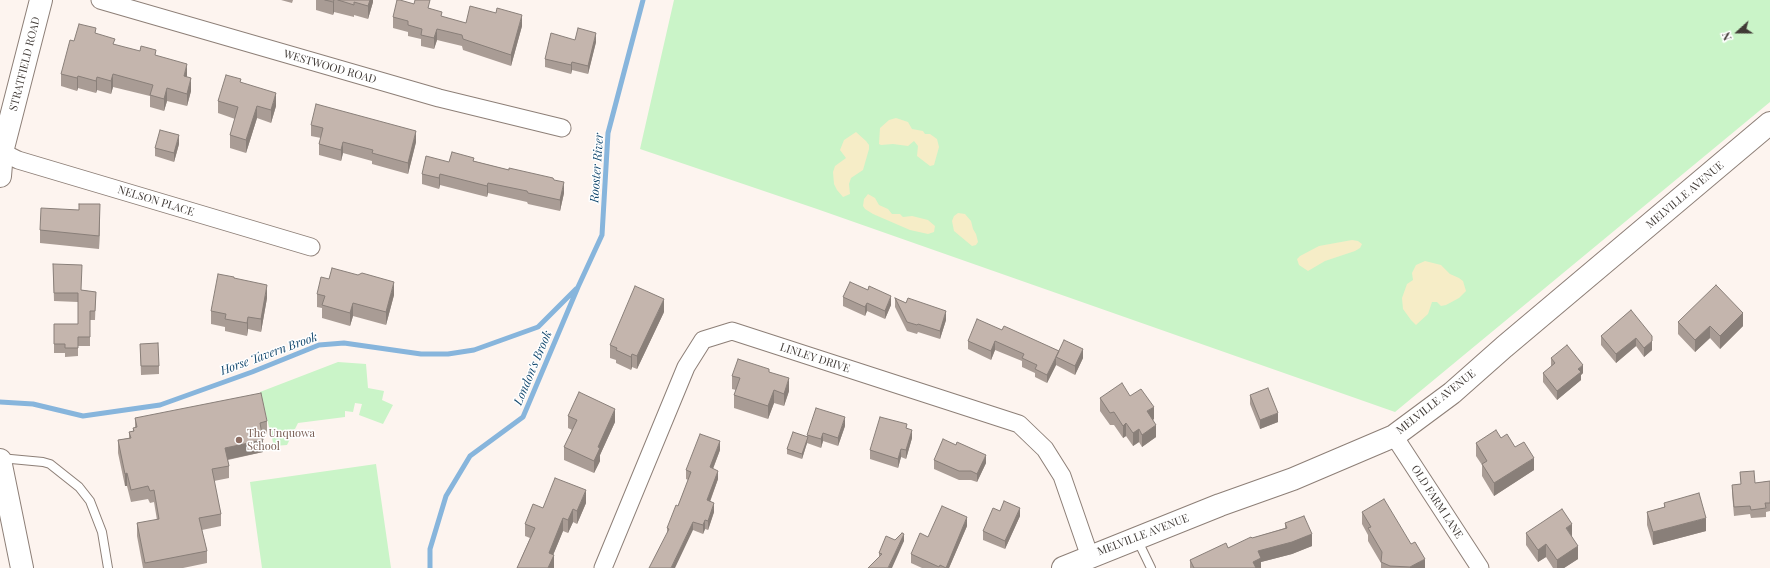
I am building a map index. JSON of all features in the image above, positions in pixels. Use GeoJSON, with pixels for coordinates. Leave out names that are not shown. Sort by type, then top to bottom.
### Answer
{"type":"FeatureCollection","features":[{"type":"Feature","properties":{"kind":"street","name":"STRATFIELD ROAD"},"geometry":{"type":"LineString","coordinates":[[0,176],[1,152],[41,0]]}},
{"type":"Feature","properties":{"kind":"street","name":"WESTWOOD ROAD"},"geometry":{"type":"LineString","coordinates":[[100,0],[439,98],[562,128]]}},
{"type":"Feature","properties":{"kind":"street","name":"MELVILLE AVENUE"},"geometry":{"type":"LineString","coordinates":[[1063,568],[1090,556],[1293,479],[1394,436],[1452,393],[1510,342],[1770,123]]}},
{"type":"Feature","properties":{"kind":"street","name":"NELSON PLACE"},"geometry":{"type":"LineString","coordinates":[[1,152],[18,160],[311,247]]}},
{"type":"Feature","properties":{"kind":"street","name":"LINLEY DRIVE"},"geometry":{"type":"LineString","coordinates":[[603,568],[686,367],[703,340],[732,331],[1019,424],[1045,449],[1062,476],[1090,556]]}},
{"type":"Feature","properties":{"kind":"street","name":"OLD FARM LANE"},"geometry":{"type":"LineString","coordinates":[[1394,436],[1480,568]]}},
{"type":"Feature","properties":{"kind":"street"},"geometry":{"type":"LineString","coordinates":[[0,459],[22,568]]}},
{"type":"Feature","properties":{"kind":"lane"},"geometry":{"type":"LineString","coordinates":[[0,459],[43,462],[50,464],[79,487],[90,501],[102,532],[108,568]]}},
{"type":"Feature","properties":{"kind":"lane"},"geometry":{"type":"LineString","coordinates":[[1137,538],[1151,568]]}},
{"type":"Feature","properties":{"kind":"green space"},"geometry":{"type":"Polygon","coordinates":[[[674,0],[1770,0],[1770,102],[1395,412],[817,209],[640,149],[674,0]]]}},
{"type":"Feature","properties":{"kind":"green space"},"geometry":{"type":"Polygon","coordinates":[[[338,362],[366,364],[368,388],[384,391],[382,400],[393,405],[383,424],[359,415],[362,404],[355,403],[353,412],[345,411],[345,417],[298,423],[287,445],[274,446],[260,392],[338,362]]]}},
{"type":"Feature","properties":{"kind":"green space"},"geometry":{"type":"Polygon","coordinates":[[[376,464],[391,568],[262,568],[250,482],[376,464]]]}},
{"type":"Feature","properties":{"kind":"sand"},"geometry":{"type":"Polygon","coordinates":[[[896,118],[908,122],[912,129],[923,131],[925,134],[930,134],[937,139],[939,147],[934,165],[930,166],[917,156],[918,146],[914,141],[908,146],[879,144],[880,128],[889,120],[896,118]]]}},
{"type":"Feature","properties":{"kind":"sand"},"geometry":{"type":"Polygon","coordinates":[[[856,132],[866,141],[869,145],[869,149],[863,170],[851,178],[849,184],[850,194],[843,197],[834,184],[833,172],[835,166],[846,158],[840,150],[844,140],[856,132]]]}},
{"type":"Feature","properties":{"kind":"sand"},"geometry":{"type":"Polygon","coordinates":[[[868,194],[875,198],[879,205],[888,209],[892,214],[900,214],[903,217],[912,216],[928,220],[935,226],[934,232],[928,234],[910,230],[873,214],[863,206],[864,199],[868,194]]]}},
{"type":"Feature","properties":{"kind":"sand"},"geometry":{"type":"Polygon","coordinates":[[[958,213],[965,214],[971,221],[978,242],[976,245],[972,246],[954,231],[952,221],[954,216],[958,213]]]}},
{"type":"Feature","properties":{"kind":"sand"},"geometry":{"type":"Polygon","coordinates":[[[1352,240],[1358,241],[1362,244],[1360,248],[1325,261],[1308,271],[1299,265],[1297,259],[1300,256],[1319,246],[1352,240]]]}},
{"type":"Feature","properties":{"kind":"sand"},"geometry":{"type":"Polygon","coordinates":[[[1425,261],[1441,265],[1450,274],[1459,278],[1463,281],[1466,291],[1459,298],[1446,305],[1441,306],[1437,302],[1432,302],[1428,314],[1416,325],[1403,309],[1402,298],[1407,284],[1413,280],[1412,273],[1416,265],[1425,261]]]}},
{"type":"Feature","properties":{"kind":"building"},"geometry":{"type":"Polygon","coordinates":[[[338,0],[370,0],[368,6],[354,2],[354,5],[338,0]]]}},
{"type":"Feature","properties":{"kind":"building"},"geometry":{"type":"Polygon","coordinates":[[[397,0],[414,4],[415,0],[430,0],[428,8],[442,12],[441,16],[466,23],[470,6],[496,13],[497,8],[522,15],[511,55],[463,39],[462,35],[437,29],[434,38],[421,35],[422,29],[408,25],[408,21],[393,17],[397,0]]]}},
{"type":"Feature","properties":{"kind":"building"},"geometry":{"type":"Polygon","coordinates":[[[79,24],[96,28],[95,33],[115,39],[113,44],[140,51],[141,46],[156,50],[155,55],[187,64],[184,76],[191,78],[187,94],[167,88],[164,99],[150,95],[153,85],[113,74],[111,81],[97,77],[96,81],[78,76],[77,78],[61,74],[70,40],[74,41],[79,24]]]}},
{"type":"Feature","properties":{"kind":"building"},"geometry":{"type":"Polygon","coordinates":[[[578,28],[596,33],[588,66],[572,62],[571,65],[545,59],[551,33],[575,40],[578,28]]]}},
{"type":"Feature","properties":{"kind":"building"},"geometry":{"type":"Polygon","coordinates":[[[226,75],[241,79],[240,82],[276,93],[271,110],[257,106],[246,140],[230,135],[238,107],[218,101],[226,75]]]}},
{"type":"Feature","properties":{"kind":"building"},"geometry":{"type":"Polygon","coordinates":[[[316,104],[416,131],[408,163],[372,153],[373,150],[343,142],[341,150],[319,144],[323,128],[311,125],[316,104]]]}},
{"type":"Feature","properties":{"kind":"building"},"geometry":{"type":"Polygon","coordinates":[[[160,130],[179,135],[174,153],[155,148],[160,130]]]}},
{"type":"Feature","properties":{"kind":"building"},"geometry":{"type":"Polygon","coordinates":[[[452,152],[474,158],[473,161],[509,170],[509,168],[553,178],[554,180],[564,182],[560,200],[488,183],[487,186],[440,174],[439,178],[422,174],[426,156],[449,162],[452,152]]]}},
{"type":"Feature","properties":{"kind":"building"},"geometry":{"type":"Polygon","coordinates":[[[79,204],[100,204],[99,236],[40,230],[41,208],[79,210],[79,204]]]}},
{"type":"Feature","properties":{"kind":"building"},"geometry":{"type":"Polygon","coordinates":[[[53,264],[82,265],[81,290],[96,292],[95,311],[90,311],[90,337],[78,337],[78,348],[65,348],[65,344],[54,344],[54,324],[78,324],[78,293],[54,293],[53,264]]]}},
{"type":"Feature","properties":{"kind":"building"},"geometry":{"type":"Polygon","coordinates":[[[332,268],[358,275],[362,273],[394,282],[386,312],[353,303],[350,313],[322,305],[325,296],[317,294],[321,277],[329,279],[332,268]]]}},
{"type":"Feature","properties":{"kind":"building"},"geometry":{"type":"Polygon","coordinates":[[[218,274],[267,285],[261,319],[248,317],[247,323],[225,319],[226,314],[211,311],[218,274]]]}},
{"type":"Feature","properties":{"kind":"building"},"geometry":{"type":"Polygon","coordinates":[[[850,282],[868,290],[869,286],[891,296],[885,311],[867,303],[865,307],[843,297],[850,282]]]}},
{"type":"Feature","properties":{"kind":"building"},"geometry":{"type":"Polygon","coordinates":[[[1716,285],[1743,313],[1720,336],[1710,326],[1695,340],[1678,322],[1716,285]]]}},
{"type":"Feature","properties":{"kind":"building"},"geometry":{"type":"Polygon","coordinates":[[[635,286],[664,299],[637,356],[632,354],[631,357],[616,350],[617,348],[610,345],[635,286]]]}},
{"type":"Feature","properties":{"kind":"building"},"geometry":{"type":"Polygon","coordinates":[[[895,298],[906,303],[908,298],[946,311],[940,331],[907,322],[895,298]]]}},
{"type":"Feature","properties":{"kind":"building"},"geometry":{"type":"Polygon","coordinates":[[[1631,310],[1652,336],[1652,341],[1644,348],[1636,338],[1616,354],[1601,336],[1631,310]]]}},
{"type":"Feature","properties":{"kind":"building"},"geometry":{"type":"Polygon","coordinates":[[[977,319],[1002,330],[1004,326],[1059,351],[1047,375],[1035,369],[1037,365],[1022,358],[1024,354],[995,341],[991,351],[968,341],[977,319]]]}},
{"type":"Feature","properties":{"kind":"building"},"geometry":{"type":"Polygon","coordinates":[[[1064,340],[1083,349],[1075,366],[1056,357],[1064,340]]]}},
{"type":"Feature","properties":{"kind":"building"},"geometry":{"type":"Polygon","coordinates":[[[158,343],[159,366],[141,366],[140,344],[158,343]]]}},
{"type":"Feature","properties":{"kind":"building"},"geometry":{"type":"Polygon","coordinates":[[[1567,345],[1583,365],[1578,369],[1581,372],[1557,391],[1543,373],[1555,363],[1551,358],[1567,345]]]}},
{"type":"Feature","properties":{"kind":"building"},"geometry":{"type":"Polygon","coordinates":[[[738,359],[769,369],[769,372],[789,378],[784,394],[774,390],[768,406],[734,395],[740,378],[732,376],[738,359]]]}},
{"type":"Feature","properties":{"kind":"building"},"geometry":{"type":"Polygon","coordinates":[[[1122,383],[1130,396],[1141,389],[1154,407],[1147,411],[1156,425],[1142,435],[1139,429],[1133,433],[1126,423],[1123,426],[1114,412],[1110,413],[1100,398],[1122,383]]]}},
{"type":"Feature","properties":{"kind":"building"},"geometry":{"type":"Polygon","coordinates":[[[1268,388],[1278,413],[1260,420],[1250,395],[1268,388]]]}},
{"type":"Feature","properties":{"kind":"building"},"geometry":{"type":"Polygon","coordinates":[[[579,392],[615,409],[598,447],[600,448],[594,461],[564,447],[577,420],[568,416],[579,392]]]}},
{"type":"Feature","properties":{"kind":"building"},"geometry":{"type":"Polygon","coordinates":[[[261,393],[267,421],[260,423],[263,440],[225,448],[229,466],[212,469],[221,514],[199,518],[207,551],[145,563],[137,523],[159,519],[154,490],[150,491],[148,486],[131,490],[127,473],[125,474],[118,440],[131,438],[129,432],[134,431],[133,428],[137,427],[135,418],[261,393]]]}},
{"type":"Feature","properties":{"kind":"building"},"geometry":{"type":"Polygon","coordinates":[[[816,408],[845,417],[838,438],[823,433],[821,439],[807,435],[816,408]]]}},
{"type":"Feature","properties":{"kind":"building"},"geometry":{"type":"Polygon","coordinates":[[[880,417],[907,424],[906,428],[912,430],[906,450],[901,449],[898,459],[870,450],[880,417]]]}},
{"type":"Feature","properties":{"kind":"building"},"geometry":{"type":"Polygon","coordinates":[[[1496,430],[1501,438],[1507,434],[1515,447],[1524,442],[1534,458],[1494,483],[1482,464],[1487,461],[1476,443],[1496,430]]]}},
{"type":"Feature","properties":{"kind":"building"},"geometry":{"type":"Polygon","coordinates":[[[793,432],[808,437],[802,454],[787,449],[793,432]]]}},
{"type":"Feature","properties":{"kind":"building"},"geometry":{"type":"Polygon","coordinates":[[[700,434],[720,441],[710,467],[718,471],[707,500],[714,503],[708,521],[705,520],[703,525],[693,522],[671,568],[649,568],[669,529],[667,528],[676,505],[678,506],[691,472],[686,470],[700,434]]]}},
{"type":"Feature","properties":{"kind":"building"},"geometry":{"type":"Polygon","coordinates":[[[943,439],[956,445],[957,442],[986,455],[977,474],[971,471],[959,471],[934,460],[943,439]]]}},
{"type":"Feature","properties":{"kind":"building"},"geometry":{"type":"Polygon","coordinates":[[[1754,471],[1755,483],[1770,481],[1770,503],[1765,503],[1766,508],[1751,510],[1750,506],[1734,507],[1732,485],[1741,484],[1740,472],[1754,471]]]}},
{"type":"Feature","properties":{"kind":"building"},"geometry":{"type":"Polygon","coordinates":[[[555,478],[586,490],[577,511],[573,509],[568,520],[563,518],[549,553],[554,555],[548,568],[517,568],[535,528],[525,524],[533,504],[543,508],[555,478]]]}},
{"type":"Feature","properties":{"kind":"building"},"geometry":{"type":"Polygon","coordinates":[[[1699,493],[1706,518],[1653,532],[1647,512],[1665,507],[1664,503],[1699,493]]]}},
{"type":"Feature","properties":{"kind":"building"},"geometry":{"type":"Polygon","coordinates":[[[1384,499],[1411,544],[1415,542],[1425,559],[1410,567],[1390,566],[1381,562],[1382,552],[1368,528],[1371,527],[1362,512],[1384,499]]]}},
{"type":"Feature","properties":{"kind":"building"},"geometry":{"type":"Polygon","coordinates":[[[1004,501],[1020,508],[1005,541],[983,531],[993,508],[1000,511],[1004,501]]]}},
{"type":"Feature","properties":{"kind":"building"},"geometry":{"type":"Polygon","coordinates":[[[942,506],[967,517],[946,568],[940,565],[939,567],[911,554],[920,533],[928,537],[942,506]]]}},
{"type":"Feature","properties":{"kind":"building"},"geometry":{"type":"Polygon","coordinates":[[[1562,509],[1572,524],[1566,528],[1578,546],[1557,560],[1546,544],[1538,550],[1526,533],[1562,509]]]}},
{"type":"Feature","properties":{"kind":"building"},"geometry":{"type":"Polygon","coordinates":[[[1304,516],[1312,534],[1292,542],[1258,551],[1261,558],[1253,562],[1256,568],[1194,568],[1190,560],[1226,543],[1228,548],[1251,537],[1252,538],[1287,528],[1285,523],[1304,516]]]}},
{"type":"Feature","properties":{"kind":"building"},"geometry":{"type":"Polygon","coordinates":[[[902,533],[904,534],[888,568],[868,568],[882,554],[879,553],[886,536],[895,540],[902,533]]]}},
{"type":"Feature","properties":{"kind":"waterway","name":"London's Brook"},"geometry":{"type":"LineString","coordinates":[[430,568],[430,549],[446,496],[470,456],[523,417],[578,287],[602,235],[608,133],[643,0]]}},
{"type":"Feature","properties":{"kind":"waterway","name":"Horse Tavern Brook"},"geometry":{"type":"LineString","coordinates":[[0,402],[33,404],[83,416],[160,405],[252,372],[319,345],[344,343],[421,354],[448,354],[474,350],[538,327],[576,289]]}},
{"type":"Feature","properties":{"kind":"place","name":"The Unquowa School"},"geometry":{"type":"Point","coordinates":[239,440]}},
{"type":"Feature","properties":{"kind":"water label","name":"Rooster River"},"geometry":{"type":"Point","coordinates":[597,168]}}]}
